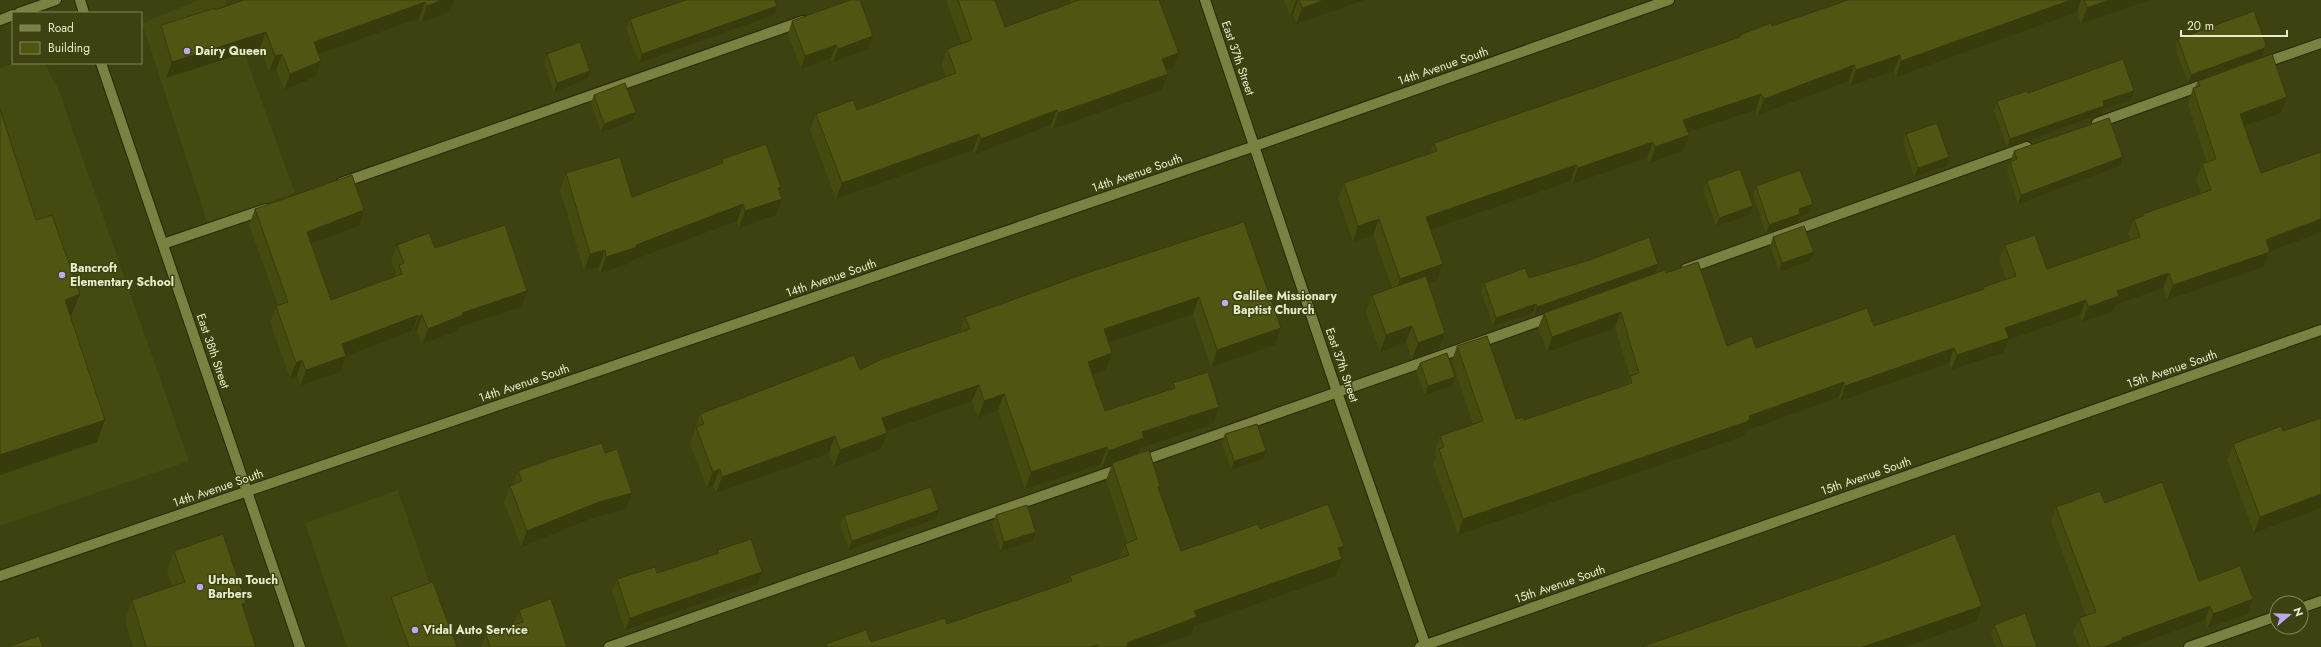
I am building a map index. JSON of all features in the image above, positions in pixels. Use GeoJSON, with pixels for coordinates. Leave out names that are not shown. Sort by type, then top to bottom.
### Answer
{"type":"FeatureCollection","features":[{"type":"Feature","properties":{"kind":"street"},"geometry":{"type":"LineString","coordinates":[[22,12],[56,0]]}},
{"type":"Feature","properties":{"kind":"street"},"geometry":{"type":"LineString","coordinates":[[80,0],[84,12]]}},
{"type":"Feature","properties":{"kind":"street","name":"East 37th Street"},"geometry":{"type":"LineString","coordinates":[[1205,0],[1424,646]]}},
{"type":"Feature","properties":{"kind":"street","name":"14th Avenue South"},"geometry":{"type":"LineString","coordinates":[[0,576],[1254,146],[1669,0]]}},
{"type":"Feature","properties":{"kind":"street"},"geometry":{"type":"LineString","coordinates":[[0,20],[12,15]]}},
{"type":"Feature","properties":{"kind":"street"},"geometry":{"type":"LineString","coordinates":[[334,185],[817,16]]}},
{"type":"Feature","properties":{"kind":"street"},"geometry":{"type":"LineString","coordinates":[[2254,67],[2321,43]]}},
{"type":"Feature","properties":{"kind":"street","name":"East 38th Street"},"geometry":{"type":"LineString","coordinates":[[101,64],[300,647]]}},
{"type":"Feature","properties":{"kind":"street"},"geometry":{"type":"LineString","coordinates":[[2089,126],[2216,80]]}},
{"type":"Feature","properties":{"kind":"street"},"geometry":{"type":"LineString","coordinates":[[1676,272],[2036,144]]}},
{"type":"Feature","properties":{"kind":"street"},"geometry":{"type":"LineString","coordinates":[[163,244],[273,207]]}},
{"type":"Feature","properties":{"kind":"street"},"geometry":{"type":"LineString","coordinates":[[609,647],[1563,312]]}},
{"type":"Feature","properties":{"kind":"street","name":"15th Avenue South"},"geometry":{"type":"LineString","coordinates":[[1424,646],[2321,330]]}},
{"type":"Feature","properties":{"kind":"street"},"geometry":{"type":"LineString","coordinates":[[2309,605],[2321,601]]}},
{"type":"Feature","properties":{"kind":"street"},"geometry":{"type":"LineString","coordinates":[[2189,647],[2269,619]]}},
{"type":"Feature","properties":{"kind":"shaded area"},"geometry":{"type":"Polygon","coordinates":[[[199,0],[225,0],[295,193],[208,224],[142,23],[199,0]]]}},
{"type":"Feature","properties":{"kind":"shaded area","name":"Bancroft Elementary School"},"geometry":{"type":"Polygon","coordinates":[[[12,64],[45,64],[58,88],[189,461],[0,526],[0,68],[12,64]]]}},
{"type":"Feature","properties":{"kind":"shaded area"},"geometry":{"type":"Polygon","coordinates":[[[398,490],[451,647],[347,647],[305,523],[398,490]]]}},
{"type":"Feature","properties":{"kind":"building"},"geometry":{"type":"Polygon","coordinates":[[[244,0],[443,0],[427,6],[425,2],[314,42],[321,61],[290,74],[282,54],[275,56],[266,32],[172,62],[161,25],[215,8],[215,10],[244,0]]]}},
{"type":"Feature","properties":{"kind":"building"},"geometry":{"type":"Polygon","coordinates":[[[686,0],[775,0],[777,6],[642,54],[630,19],[686,0]]]}},
{"type":"Feature","properties":{"kind":"building"},"geometry":{"type":"Polygon","coordinates":[[[850,0],[860,0],[873,36],[838,49],[836,45],[805,56],[792,21],[850,0]]]}},
{"type":"Feature","properties":{"kind":"building"},"geometry":{"type":"Polygon","coordinates":[[[958,0],[995,0],[1005,27],[1079,0],[1159,0],[1179,53],[1162,59],[1168,74],[1058,113],[1057,110],[981,139],[979,134],[842,183],[816,114],[853,100],[857,110],[956,73],[947,49],[972,40],[958,0]]]}},
{"type":"Feature","properties":{"kind":"building"},"geometry":{"type":"Polygon","coordinates":[[[1299,0],[1324,0],[1302,8],[1299,0]]]}},
{"type":"Feature","properties":{"kind":"building"},"geometry":{"type":"Polygon","coordinates":[[[1848,0],[2071,0],[1901,61],[1900,55],[1856,70],[1854,65],[1764,99],[1761,94],[1683,120],[1689,135],[1655,147],[1653,142],[1578,168],[1576,165],[1426,217],[1443,264],[1400,279],[1379,219],[1358,226],[1344,183],[1437,151],[1434,143],[1740,37],[1740,35],[1771,23],[1772,26],[1848,0]]]}},
{"type":"Feature","properties":{"kind":"building"},"geometry":{"type":"Polygon","coordinates":[[[2084,0],[2109,0],[2087,8],[2084,0]]]}},
{"type":"Feature","properties":{"kind":"building"},"geometry":{"type":"Polygon","coordinates":[[[2254,11],[2266,44],[2265,48],[2191,75],[2178,39],[2254,11]]]}},
{"type":"Feature","properties":{"kind":"building"},"geometry":{"type":"Polygon","coordinates":[[[580,42],[590,71],[557,83],[547,54],[580,42]]]}},
{"type":"Feature","properties":{"kind":"building"},"geometry":{"type":"Polygon","coordinates":[[[2272,54],[2287,97],[2240,114],[2261,173],[2321,152],[2321,219],[2266,240],[2270,252],[2173,285],[2169,273],[2117,291],[2119,296],[2088,307],[2086,300],[2005,328],[2009,338],[1957,355],[1954,348],[1845,386],[1844,382],[1749,416],[1750,419],[1746,422],[1463,519],[1439,449],[1444,447],[1440,436],[1483,421],[1457,346],[1487,336],[1516,419],[1523,417],[1524,420],[1632,383],[1630,376],[1639,373],[1621,312],[1552,337],[1544,313],[1665,270],[1666,273],[1698,262],[1727,346],[1752,336],[1756,348],[1867,308],[1874,326],[1984,289],[1984,287],[2016,276],[2005,245],[2035,235],[2047,269],[2140,237],[2134,219],[2143,216],[2143,214],[2211,190],[2202,164],[2216,159],[2193,88],[2200,86],[2198,81],[2272,54]]]}},
{"type":"Feature","properties":{"kind":"building"},"geometry":{"type":"Polygon","coordinates":[[[2123,59],[2134,91],[2103,101],[2104,106],[2010,139],[1997,101],[2027,91],[2028,93],[2123,59]]]}},
{"type":"Feature","properties":{"kind":"building"},"geometry":{"type":"Polygon","coordinates":[[[625,83],[636,112],[604,124],[594,95],[625,83]]]}},
{"type":"Feature","properties":{"kind":"building","name":"Bancroft Elementary School"},"geometry":{"type":"Polygon","coordinates":[[[0,109],[36,220],[52,215],[80,294],[65,300],[105,420],[0,455],[0,109]]]}},
{"type":"Feature","properties":{"kind":"building"},"geometry":{"type":"Polygon","coordinates":[[[2109,118],[2123,157],[2021,195],[2010,162],[2017,159],[2014,151],[2109,118]]]}},
{"type":"Feature","properties":{"kind":"building"},"geometry":{"type":"Polygon","coordinates":[[[1937,123],[1949,157],[1918,168],[1906,134],[1937,123]]]}},
{"type":"Feature","properties":{"kind":"building"},"geometry":{"type":"Polygon","coordinates":[[[766,144],[781,187],[778,188],[782,199],[745,211],[743,204],[636,245],[637,247],[606,257],[605,250],[590,254],[566,173],[620,157],[632,197],[723,163],[722,159],[766,144]]]}},
{"type":"Feature","properties":{"kind":"building"},"geometry":{"type":"Polygon","coordinates":[[[1740,169],[1753,206],[1719,218],[1707,181],[1740,169]]]}},
{"type":"Feature","properties":{"kind":"building"},"geometry":{"type":"Polygon","coordinates":[[[1800,170],[1813,204],[1799,209],[1800,214],[1769,225],[1756,186],[1800,170]]]}},
{"type":"Feature","properties":{"kind":"building"},"geometry":{"type":"Polygon","coordinates":[[[352,175],[364,210],[307,232],[331,300],[402,274],[399,265],[404,263],[397,245],[429,233],[435,248],[505,225],[527,291],[462,313],[463,315],[428,329],[422,315],[419,317],[418,315],[342,344],[346,356],[306,370],[302,360],[296,363],[276,306],[288,302],[255,209],[352,175]]]}},
{"type":"Feature","properties":{"kind":"building"},"geometry":{"type":"Polygon","coordinates":[[[1244,222],[1281,328],[1217,350],[1199,297],[1104,329],[1112,353],[1088,362],[1105,411],[1175,388],[1173,383],[1208,372],[1219,407],[1142,432],[1144,438],[1108,451],[1107,447],[1031,472],[1004,394],[984,401],[979,385],[882,418],[887,433],[840,450],[835,436],[722,477],[720,469],[713,472],[696,427],[704,424],[700,414],[854,355],[860,370],[882,359],[970,329],[965,317],[1084,274],[1244,222]]]}},
{"type":"Feature","properties":{"kind":"building"},"geometry":{"type":"Polygon","coordinates":[[[1804,226],[1814,252],[1782,263],[1773,237],[1804,226]]]}},
{"type":"Feature","properties":{"kind":"building"},"geometry":{"type":"Polygon","coordinates":[[[1649,237],[1658,264],[1537,307],[1536,304],[1496,318],[1484,283],[1525,268],[1529,278],[1590,260],[1649,237]]]}},
{"type":"Feature","properties":{"kind":"building"},"geometry":{"type":"Polygon","coordinates":[[[1426,276],[1445,333],[1418,343],[1412,326],[1386,335],[1372,295],[1426,276]]]}},
{"type":"Feature","properties":{"kind":"building"},"geometry":{"type":"Polygon","coordinates":[[[1447,353],[1455,377],[1428,386],[1420,363],[1447,353]]]}},
{"type":"Feature","properties":{"kind":"building"},"geometry":{"type":"Polygon","coordinates":[[[2321,418],[2321,494],[2260,517],[2233,444],[2281,426],[2283,431],[2321,418]]]}},
{"type":"Feature","properties":{"kind":"building"},"geometry":{"type":"Polygon","coordinates":[[[1257,424],[1266,451],[1234,461],[1225,434],[1257,424]]]}},
{"type":"Feature","properties":{"kind":"building"},"geometry":{"type":"Polygon","coordinates":[[[602,443],[605,453],[617,449],[632,493],[599,502],[527,531],[510,486],[522,481],[518,471],[550,459],[602,443]]]}},
{"type":"Feature","properties":{"kind":"building"},"geometry":{"type":"Polygon","coordinates":[[[1149,450],[1160,486],[1158,487],[1181,551],[1258,524],[1260,529],[1328,504],[1344,546],[1338,548],[1342,559],[1194,611],[1197,617],[1127,643],[1128,647],[1098,647],[1097,645],[1090,647],[827,647],[826,644],[866,630],[871,642],[945,618],[947,624],[1072,581],[1070,576],[1129,555],[1125,544],[1137,539],[1112,463],[1149,450]]]}},
{"type":"Feature","properties":{"kind":"building"},"geometry":{"type":"Polygon","coordinates":[[[2162,482],[2199,581],[2240,566],[2253,599],[2213,614],[2210,606],[2122,638],[2122,640],[2104,647],[2090,647],[2079,618],[2096,612],[2056,507],[2100,491],[2105,503],[2162,482]]]}},
{"type":"Feature","properties":{"kind":"building"},"geometry":{"type":"Polygon","coordinates":[[[931,487],[939,510],[852,541],[844,516],[931,487]]]}},
{"type":"Feature","properties":{"kind":"building"},"geometry":{"type":"Polygon","coordinates":[[[1027,505],[1036,532],[1004,542],[996,515],[1027,505]]]}},
{"type":"Feature","properties":{"kind":"building"},"geometry":{"type":"Polygon","coordinates":[[[223,534],[246,603],[242,604],[256,647],[146,647],[132,600],[185,582],[174,551],[223,534]]]}},
{"type":"Feature","properties":{"kind":"building"},"geometry":{"type":"Polygon","coordinates":[[[1955,534],[1982,606],[1863,647],[1641,647],[1871,567],[1955,534]]]}},
{"type":"Feature","properties":{"kind":"building"},"geometry":{"type":"Polygon","coordinates":[[[751,539],[762,572],[630,618],[617,579],[655,567],[657,573],[719,553],[718,550],[751,539]]]}},
{"type":"Feature","properties":{"kind":"building"},"geometry":{"type":"Polygon","coordinates":[[[433,582],[457,647],[409,647],[391,597],[433,582]]]}},
{"type":"Feature","properties":{"kind":"building"},"geometry":{"type":"Polygon","coordinates":[[[551,599],[567,647],[490,647],[486,634],[523,622],[519,610],[551,599]]]}},
{"type":"Feature","properties":{"kind":"building"},"geometry":{"type":"Polygon","coordinates":[[[2025,613],[2037,647],[2003,647],[1994,625],[2025,613]]]}},
{"type":"Feature","properties":{"kind":"building"},"geometry":{"type":"Polygon","coordinates":[[[39,636],[43,647],[7,647],[39,636]]]}},
{"type":"Feature","properties":{"kind":"place","name":"Dairy Queen"},"geometry":{"type":"Point","coordinates":[187,51]}},
{"type":"Feature","properties":{"kind":"place","name":"Bancroft Elementary School"},"geometry":{"type":"Point","coordinates":[62,275]}},
{"type":"Feature","properties":{"kind":"place","name":"Galilee Missionary Baptist Church"},"geometry":{"type":"Point","coordinates":[1225,303]}},
{"type":"Feature","properties":{"kind":"place","name":"Urban Touch Barbers"},"geometry":{"type":"Point","coordinates":[200,587]}},
{"type":"Feature","properties":{"kind":"place","name":"Vidal Auto Service"},"geometry":{"type":"Point","coordinates":[415,630]}}]}
